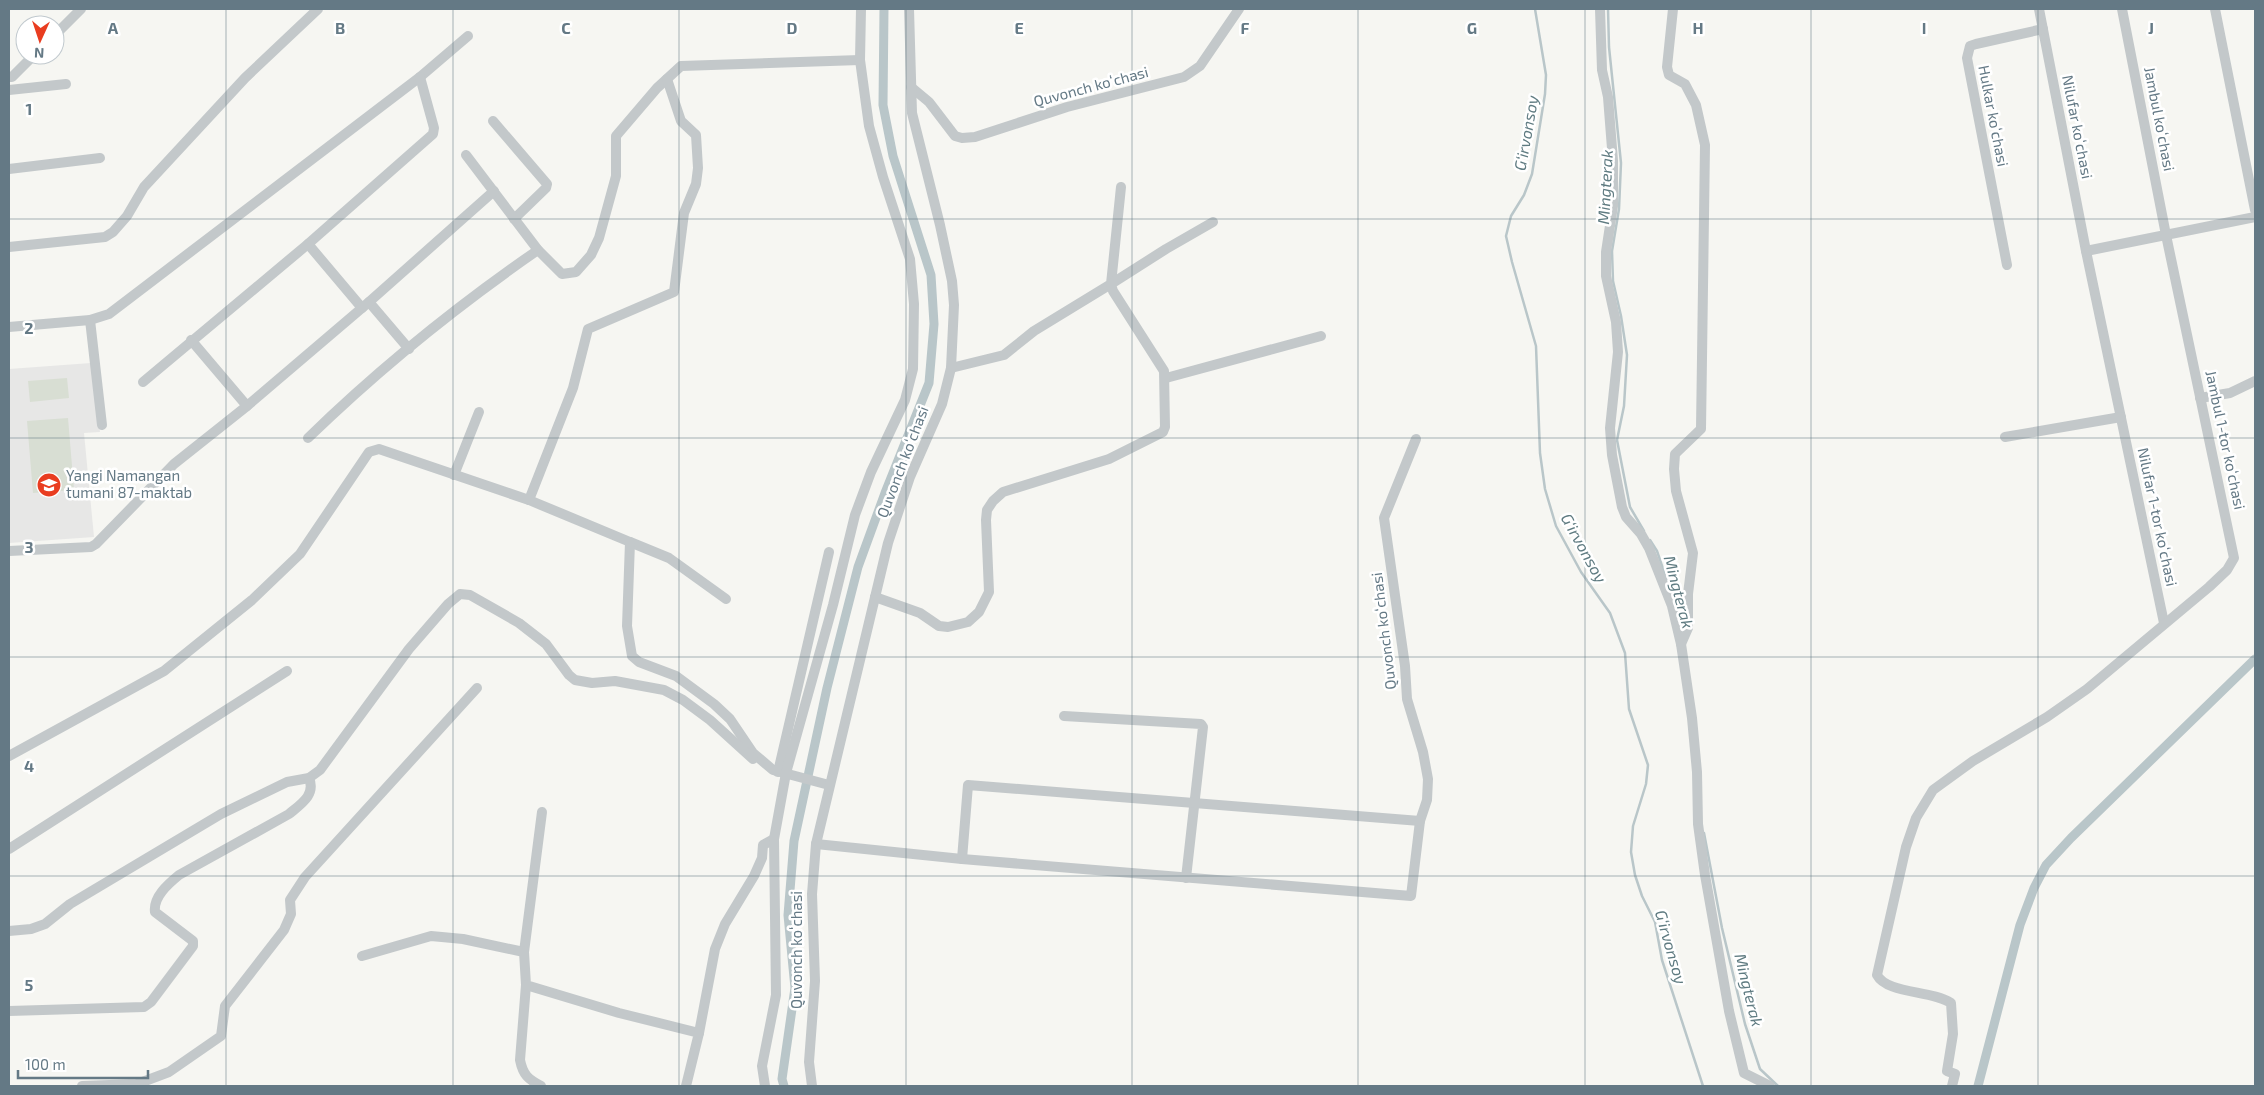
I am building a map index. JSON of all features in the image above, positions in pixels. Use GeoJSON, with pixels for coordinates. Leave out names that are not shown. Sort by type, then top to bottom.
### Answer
{"type":"FeatureCollection","features":[{"type":"Feature","properties":{"kind":"street"},"geometry":{"type":"LineString","coordinates":[[65,25],[81,9]]}},
{"type":"Feature","properties":{"kind":"street"},"geometry":{"type":"LineString","coordinates":[[9,247],[105,237],[113,232],[127,216],[144,187],[245,78],[318,9]]}},
{"type":"Feature","properties":{"kind":"street"},"geometry":{"type":"LineString","coordinates":[[779,772],[830,615],[856,515],[871,472],[905,400],[913,369],[914,304],[910,258],[882,177],[869,126],[860,60],[860,9]]}},
{"type":"Feature","properties":{"kind":"street","name":"Quvonch koʻchasi"},"geometry":{"type":"LineString","coordinates":[[812,1086],[809,1062],[815,981],[812,894],[816,844],[891,534],[910,477],[942,404],[950,368],[954,304],[952,281],[914,120],[911,87],[909,9]]}},
{"type":"Feature","properties":{"kind":"street","name":"Quvonch koʻchasi"},"geometry":{"type":"LineString","coordinates":[[911,87],[929,102],[955,136],[962,138],[975,137],[1067,107],[1184,77],[1200,66],[1238,9]]}},
{"type":"Feature","properties":{"kind":"street"},"geometry":{"type":"LineString","coordinates":[[1600,9],[1602,70],[1608,97],[1613,161],[1613,206],[1606,252],[1606,276],[1616,322],[1618,352],[1610,428],[1612,456],[1622,507],[1626,517],[1641,534],[1649,548],[1672,606],[1681,644],[1698,772],[1698,824],[1705,875],[1729,1011],[1744,1073],[1770,1086]]}},
{"type":"Feature","properties":{"kind":"street"},"geometry":{"type":"LineString","coordinates":[[1673,9],[1667,67],[1669,75],[1685,84],[1692,98],[1703,130],[1705,145],[1701,430],[1675,454],[1674,469],[1679,508],[1685,522],[1693,553],[1688,594],[1688,628],[1681,644]]}},
{"type":"Feature","properties":{"kind":"street","name":"Nilufar koʻchasi"},"geometry":{"type":"LineString","coordinates":[[2039,9],[2086,251]]}},
{"type":"Feature","properties":{"kind":"street","name":"Jambul koʻchasi"},"geometry":{"type":"LineString","coordinates":[[2122,9],[2166,235]]}},
{"type":"Feature","properties":{"kind":"street"},"geometry":{"type":"LineString","coordinates":[[2215,9],[2255,210]]}},
{"type":"Feature","properties":{"kind":"street","name":"Hulkar koʻchasi"},"geometry":{"type":"LineString","coordinates":[[2007,265],[1967,58],[1970,46],[2043,29]]}},
{"type":"Feature","properties":{"kind":"street"},"geometry":{"type":"LineString","coordinates":[[9,327],[90,320],[109,314],[420,77],[468,36]]}},
{"type":"Feature","properties":{"kind":"street"},"geometry":{"type":"LineString","coordinates":[[466,155],[538,250],[562,274],[576,272],[591,255],[599,238],[616,176],[616,136],[680,66],[860,60]]}},
{"type":"Feature","properties":{"kind":"street"},"geometry":{"type":"LineString","coordinates":[[9,77],[12,77],[24,65]]}},
{"type":"Feature","properties":{"kind":"street"},"geometry":{"type":"LineString","coordinates":[[143,382],[308,244],[433,134],[434,128],[420,77]]}},
{"type":"Feature","properties":{"kind":"street"},"geometry":{"type":"LineString","coordinates":[[529,500],[573,388],[588,329],[674,292],[684,213],[696,184],[698,168],[696,135],[681,121],[667,79]]}},
{"type":"Feature","properties":{"kind":"street"},"geometry":{"type":"LineString","coordinates":[[9,90],[66,84]]}},
{"type":"Feature","properties":{"kind":"street"},"geometry":{"type":"LineString","coordinates":[[493,121],[547,184],[546,188],[514,219]]}},
{"type":"Feature","properties":{"kind":"street"},"geometry":{"type":"LineString","coordinates":[[9,169],[100,158]]}},
{"type":"Feature","properties":{"kind":"street"},"geometry":{"type":"LineString","coordinates":[[875,597],[920,613],[939,626],[948,627],[968,622],[979,612],[989,592],[986,520],[987,510],[993,501],[1012,488],[1109,458],[1163,432],[1165,426],[1166,378],[1159,361],[1113,291],[1111,284],[1120,186]]}},
{"type":"Feature","properties":{"kind":"street"},"geometry":{"type":"LineString","coordinates":[[9,551],[91,547],[174,464],[247,406],[366,305],[494,191]]}},
{"type":"Feature","properties":{"kind":"street"},"geometry":{"type":"LineString","coordinates":[[2086,251],[2255,217]]}},
{"type":"Feature","properties":{"kind":"street"},"geometry":{"type":"LineString","coordinates":[[950,368],[1004,355],[1034,331],[1213,222]]}},
{"type":"Feature","properties":{"kind":"street","name":"Jambul 1-tor koʻchasi"},"geometry":{"type":"LineString","coordinates":[[2164,623],[2209,587],[2226,570],[2234,558],[2166,235]]}},
{"type":"Feature","properties":{"kind":"street"},"geometry":{"type":"LineString","coordinates":[[308,244],[409,349]]}},
{"type":"Feature","properties":{"kind":"street"},"geometry":{"type":"LineString","coordinates":[[308,438],[409,349],[481,290],[538,250]]}},
{"type":"Feature","properties":{"kind":"street","name":"Nilufar 1-tor koʻchasi"},"geometry":{"type":"LineString","coordinates":[[2086,251],[2164,623]]}},
{"type":"Feature","properties":{"kind":"street"},"geometry":{"type":"LineString","coordinates":[[90,320],[102,425]]}},
{"type":"Feature","properties":{"kind":"street"},"geometry":{"type":"LineString","coordinates":[[1166,378],[1321,336]]}},
{"type":"Feature","properties":{"kind":"street"},"geometry":{"type":"LineString","coordinates":[[191,340],[247,406]]}},
{"type":"Feature","properties":{"kind":"street"},"geometry":{"type":"LineString","coordinates":[[2200,398],[2230,394],[2255,381]]}},
{"type":"Feature","properties":{"kind":"street"},"geometry":{"type":"LineString","coordinates":[[454,475],[479,412]]}},
{"type":"Feature","properties":{"kind":"street"},"geometry":{"type":"LineString","coordinates":[[2005,437],[2121,417]]}},
{"type":"Feature","properties":{"kind":"street","name":"Quvonch koʻchasi"},"geometry":{"type":"LineString","coordinates":[[816,844],[962,859],[1411,896],[1420,821],[1427,800],[1428,779],[1423,752],[1407,699],[1406,666],[1384,518],[1416,439]]}},
{"type":"Feature","properties":{"kind":"street"},"geometry":{"type":"LineString","coordinates":[[9,756],[164,671],[252,600],[300,554],[369,452],[380,449],[529,500],[669,558],[726,599]]}},
{"type":"Feature","properties":{"kind":"street"},"geometry":{"type":"LineString","coordinates":[[630,542],[627,626],[632,656],[639,662],[676,676],[708,699],[730,719],[753,753],[779,772]]}},
{"type":"Feature","properties":{"kind":"street"},"geometry":{"type":"LineString","coordinates":[[765,1086],[762,1066],[776,995],[774,840],[779,772],[829,552]]}},
{"type":"Feature","properties":{"kind":"street"},"geometry":{"type":"LineString","coordinates":[[9,931],[31,929],[45,924],[70,904],[221,814],[287,782],[310,778],[320,770],[409,649],[448,604],[460,594],[470,595],[519,623],[546,644],[569,675],[575,680],[592,683],[615,681],[664,690],[683,700],[710,720],[731,737],[747,755],[763,767],[829,785]]}},
{"type":"Feature","properties":{"kind":"street"},"geometry":{"type":"LineString","coordinates":[[1952,1086],[1955,1074],[1947,1071],[1953,1034],[1951,1003],[1942,997],[1888,986],[1879,980],[1876,975],[1887,935],[1906,846],[1916,818],[1924,802],[1942,782],[2047,717],[2087,688],[2164,623]]}},
{"type":"Feature","properties":{"kind":"street"},"geometry":{"type":"LineString","coordinates":[[9,849],[287,671]]}},
{"type":"Feature","properties":{"kind":"street"},"geometry":{"type":"LineString","coordinates":[[82,1086],[137,1084],[169,1072],[221,1036],[225,1006],[284,930],[291,914],[290,900],[306,877],[477,688]]}},
{"type":"Feature","properties":{"kind":"street"},"geometry":{"type":"LineString","coordinates":[[1064,716],[1201,724],[1203,727],[1186,878]]}},
{"type":"Feature","properties":{"kind":"street"},"geometry":{"type":"LineString","coordinates":[[9,1011],[144,1007],[151,1002],[193,946],[193,941],[155,912],[154,905],[157,899],[179,875],[289,814],[304,802],[311,793],[312,784],[310,778]]}},
{"type":"Feature","properties":{"kind":"street"},"geometry":{"type":"LineString","coordinates":[[962,859],[968,785],[1420,821]]}},
{"type":"Feature","properties":{"kind":"street"},"geometry":{"type":"LineString","coordinates":[[541,1086],[528,1080],[523,1072],[520,1060],[526,985],[524,952],[542,812]]}},
{"type":"Feature","properties":{"kind":"street"},"geometry":{"type":"LineString","coordinates":[[686,1086],[699,1033],[715,949],[721,933],[754,876],[762,858],[763,845],[774,840]]}},
{"type":"Feature","properties":{"kind":"street"},"geometry":{"type":"LineString","coordinates":[[362,956],[430,936],[463,939],[524,952]]}},
{"type":"Feature","properties":{"kind":"street"},"geometry":{"type":"LineString","coordinates":[[526,985],[619,1013],[699,1033]]}},
{"type":"Feature","properties":{"kind":"shaded area","name":"Yangi Namangan tumani 87-maktab"},"geometry":{"type":"Polygon","coordinates":[[[91,363],[100,432],[84,433],[94,537],[9,543],[9,369],[91,363]]]}},
{"type":"Feature","properties":{"kind":"shaded area"},"geometry":{"type":"Polygon","coordinates":[[[67,378],[69,398],[30,402],[28,381],[67,378]]]}},
{"type":"Feature","properties":{"kind":"shaded area"},"geometry":{"type":"Polygon","coordinates":[[[68,418],[74,490],[33,493],[27,421],[68,418]]]}},
{"type":"Feature","properties":{"kind":"waterway"},"geometry":{"type":"LineString","coordinates":[[784,1086],[782,1079],[795,988],[788,915],[794,841],[827,688],[858,567],[929,383],[934,324],[931,275],[893,156],[883,105],[884,9]]}},
{"type":"Feature","properties":{"kind":"waterway","name":"G‘irvonsoy"},"geometry":{"type":"LineString","coordinates":[[1535,9],[1546,75],[1545,94],[1532,174],[1524,195],[1511,216],[1506,236],[1536,346],[1540,453],[1545,489],[1556,526],[1581,572],[1610,613],[1625,653],[1629,709],[1648,765],[1646,784],[1633,826],[1631,852],[1635,875],[1642,896],[1655,922],[1662,960],[1703,1086]]}},
{"type":"Feature","properties":{"kind":"waterway","name":"Mingterak"},"geometry":{"type":"LineString","coordinates":[[1608,9],[1609,47],[1621,163],[1619,209],[1612,251],[1613,281],[1627,355],[1624,406],[1617,440],[1630,507],[1644,531]]}},
{"type":"Feature","properties":{"kind":"waterway","name":"Mingterak"},"geometry":{"type":"LineString","coordinates":[[1650,540],[1657,551],[1667,581]]}},
{"type":"Feature","properties":{"kind":"waterway"},"geometry":{"type":"LineString","coordinates":[[1978,1086],[2020,925],[2034,888],[2046,865],[2071,838],[2255,659]]}},
{"type":"Feature","properties":{"kind":"waterway","name":"Mingterak"},"geometry":{"type":"LineString","coordinates":[[1704,833],[1722,928],[1745,1024],[1760,1069],[1778,1086]]}},
{"type":"Feature","properties":{"kind":"place","name":"Yangi Namangan tumani 87-maktab"},"geometry":{"type":"Point","coordinates":[49,485]}}]}
